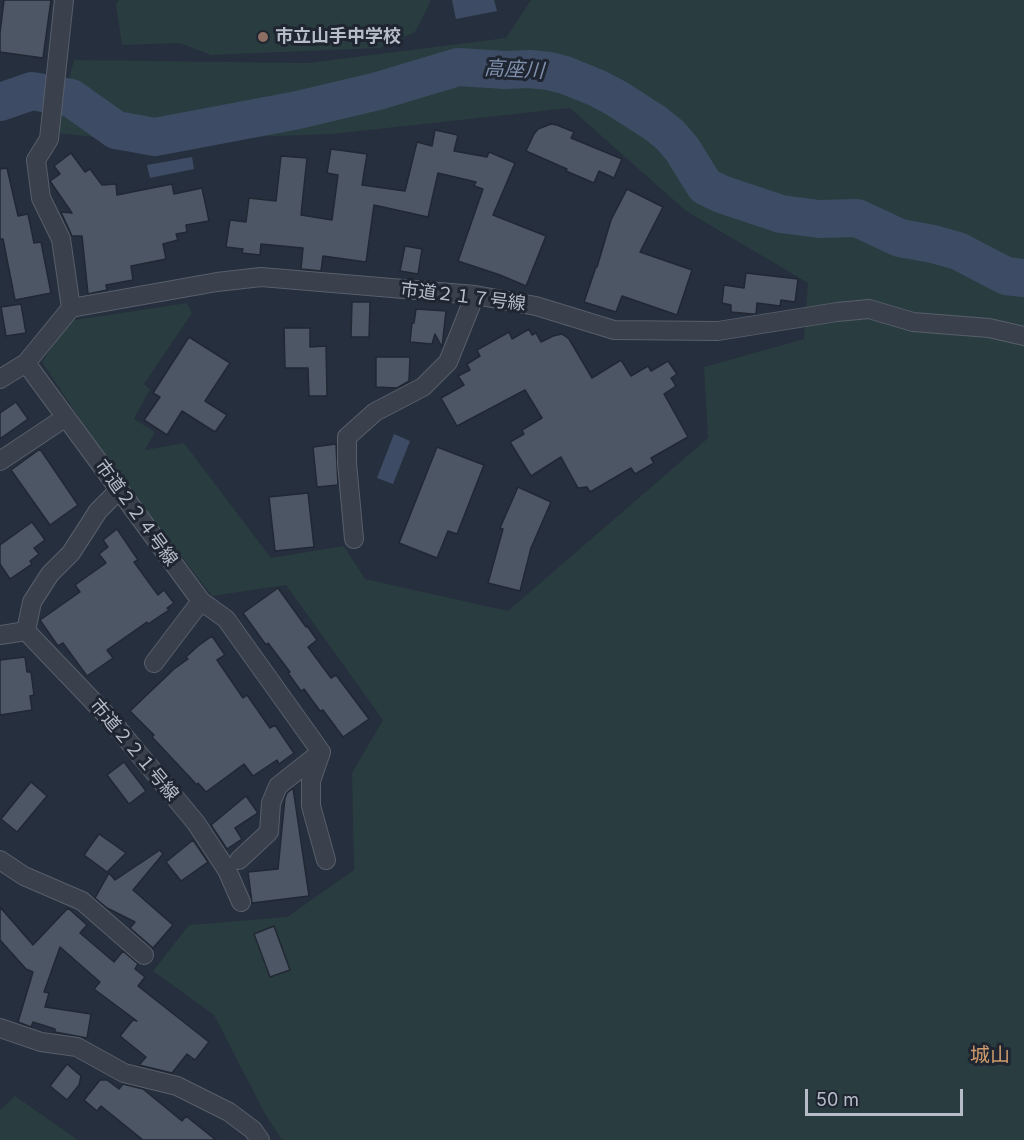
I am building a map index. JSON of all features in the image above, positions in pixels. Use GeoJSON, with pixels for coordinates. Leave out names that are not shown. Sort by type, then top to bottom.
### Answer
{"type":"FeatureCollection","features":[{"type":"Feature","properties":{"kind":"street"},"geometry":{"type":"LineString","coordinates":[[0,379],[26,363],[71,308],[61,239],[41,198],[36,160],[49,139],[64,0]]}},
{"type":"Feature","properties":{"kind":"street","name":"市道２１７号線"},"geometry":{"type":"LineString","coordinates":[[71,308],[217,282],[261,277],[475,295],[536,306],[614,330],[718,331],[869,309],[913,322],[989,328],[1024,336]]}},
{"type":"Feature","properties":{"kind":"street"},"geometry":{"type":"LineString","coordinates":[[354,539],[347,438],[375,412],[423,387],[448,362],[475,295]]}},
{"type":"Feature","properties":{"kind":"street","name":"市道２２４号線"},"geometry":{"type":"LineString","coordinates":[[26,363],[201,601],[226,619],[325,757]]}},
{"type":"Feature","properties":{"kind":"street"},"geometry":{"type":"LineString","coordinates":[[0,461],[66,417]]}},
{"type":"Feature","properties":{"kind":"street"},"geometry":{"type":"LineString","coordinates":[[0,635],[26,631],[32,602],[50,574],[71,554],[98,511],[119,490]]}},
{"type":"Feature","properties":{"kind":"street"},"geometry":{"type":"LineString","coordinates":[[154,663],[201,601]]}},
{"type":"Feature","properties":{"kind":"street","name":"市道２２１号線"},"geometry":{"type":"LineString","coordinates":[[26,631],[110,718],[196,823],[227,870],[241,902]]}},
{"type":"Feature","properties":{"kind":"street"},"geometry":{"type":"LineString","coordinates":[[325,757],[311,781],[311,806],[326,860]]}},
{"type":"Feature","properties":{"kind":"street"},"geometry":{"type":"LineString","coordinates":[[238,860],[269,832],[271,803],[278,786],[325,757]]}},
{"type":"Feature","properties":{"kind":"street"},"geometry":{"type":"LineString","coordinates":[[0,860],[24,876],[82,901],[144,955]]}},
{"type":"Feature","properties":{"kind":"street"},"geometry":{"type":"LineString","coordinates":[[0,1028],[41,1042],[77,1047],[124,1073],[177,1086],[229,1112],[253,1131],[260,1140]]}},
{"type":"Feature","properties":{"kind":"shaded area","name":"市立山手中学校"},"geometry":{"type":"Polygon","coordinates":[[[119,0],[430,0],[430,3],[415,32],[380,48],[211,55],[180,43],[122,45],[116,4],[119,0]]]}},
{"type":"Feature","properties":{"kind":"shaded area"},"geometry":{"type":"Polygon","coordinates":[[[531,0],[1024,0],[1024,1140],[282,1140],[264,1112],[214,1015],[153,971],[189,925],[287,917],[354,870],[352,773],[383,720],[286,585],[212,596],[106,458],[42,362],[69,321],[187,303],[192,313],[144,384],[150,389],[134,419],[155,432],[145,450],[184,443],[271,558],[344,546],[365,579],[508,611],[708,438],[704,367],[804,339],[808,283],[686,211],[570,108],[332,134],[135,141],[55,133],[74,60],[308,63],[506,38],[531,0]]]}},
{"type":"Feature","properties":{"kind":"shaded area"},"geometry":{"type":"Polygon","coordinates":[[[15,1096],[78,1140],[0,1140],[0,1110],[15,1096]]]}},
{"type":"Feature","properties":{"kind":"water"},"geometry":{"type":"Polygon","coordinates":[[[452,0],[494,0],[497,11],[456,19],[452,0]]]}},
{"type":"Feature","properties":{"kind":"water"},"geometry":{"type":"Polygon","coordinates":[[[192,157],[194,169],[150,178],[147,165],[192,157]]]}},
{"type":"Feature","properties":{"kind":"water"},"geometry":{"type":"Polygon","coordinates":[[[394,434],[410,441],[393,484],[377,478],[394,434]]]}},
{"type":"Feature","properties":{"kind":"building"},"geometry":{"type":"Polygon","coordinates":[[[4,0],[51,0],[43,58],[0,52],[4,0]]]}},
{"type":"Feature","properties":{"kind":"building"},"geometry":{"type":"Polygon","coordinates":[[[551,124],[574,132],[571,138],[622,159],[614,178],[599,171],[594,183],[526,151],[538,129],[551,124]]]}},
{"type":"Feature","properties":{"kind":"building"},"geometry":{"type":"Polygon","coordinates":[[[435,130],[458,135],[454,151],[487,157],[489,152],[515,163],[493,215],[546,236],[526,286],[458,261],[483,189],[474,186],[476,182],[438,173],[428,217],[374,205],[366,262],[323,256],[321,271],[301,269],[303,248],[261,244],[260,255],[242,253],[243,249],[226,247],[230,220],[246,222],[249,198],[276,201],[281,156],[307,158],[301,215],[332,220],[338,175],[327,173],[331,149],[367,154],[362,185],[405,191],[417,142],[432,146],[435,130]]]}},
{"type":"Feature","properties":{"kind":"building"},"geometry":{"type":"Polygon","coordinates":[[[71,153],[85,172],[90,169],[102,185],[116,184],[117,195],[172,184],[174,194],[202,188],[209,221],[186,225],[187,232],[176,234],[178,240],[163,244],[166,259],[131,266],[133,280],[106,285],[107,290],[88,294],[82,236],[72,236],[61,212],[72,213],[50,181],[60,174],[54,166],[71,153]]]}},
{"type":"Feature","properties":{"kind":"building"},"geometry":{"type":"Polygon","coordinates":[[[7,168],[18,216],[28,214],[34,243],[41,242],[51,293],[15,300],[3,239],[0,239],[0,169],[7,168]]]}},
{"type":"Feature","properties":{"kind":"building"},"geometry":{"type":"Polygon","coordinates":[[[627,189],[663,207],[640,252],[692,270],[677,315],[622,296],[616,312],[584,302],[611,220],[627,189]]]}},
{"type":"Feature","properties":{"kind":"building"},"geometry":{"type":"Polygon","coordinates":[[[405,246],[422,249],[418,274],[400,271],[405,246]]]}},
{"type":"Feature","properties":{"kind":"building"},"geometry":{"type":"Polygon","coordinates":[[[746,273],[798,279],[795,302],[781,300],[780,306],[757,303],[756,314],[731,312],[731,305],[722,303],[724,285],[744,288],[746,273]]]}},
{"type":"Feature","properties":{"kind":"building"},"geometry":{"type":"Polygon","coordinates":[[[352,302],[370,302],[369,337],[351,337],[352,302]]]}},
{"type":"Feature","properties":{"kind":"building"},"geometry":{"type":"Polygon","coordinates":[[[21,304],[26,333],[6,336],[1,307],[21,304]]]}},
{"type":"Feature","properties":{"kind":"building"},"geometry":{"type":"Polygon","coordinates":[[[416,309],[446,311],[442,347],[435,334],[432,344],[410,342],[416,309]]]}},
{"type":"Feature","properties":{"kind":"building"},"geometry":{"type":"Polygon","coordinates":[[[284,328],[310,328],[310,347],[326,346],[327,396],[309,396],[308,368],[285,368],[284,328]]]}},
{"type":"Feature","properties":{"kind":"building"},"geometry":{"type":"Polygon","coordinates":[[[529,329],[532,335],[536,333],[541,342],[562,334],[569,339],[592,378],[621,360],[631,376],[648,366],[651,371],[668,361],[677,374],[671,378],[676,386],[664,394],[688,437],[651,458],[654,463],[635,474],[631,468],[590,492],[587,487],[578,488],[561,457],[531,476],[510,442],[524,434],[522,430],[542,418],[525,390],[457,426],[441,398],[464,385],[458,376],[470,370],[467,364],[480,356],[477,350],[509,332],[512,339],[529,329]]]}},
{"type":"Feature","properties":{"kind":"building"},"geometry":{"type":"Polygon","coordinates":[[[189,337],[230,363],[205,401],[227,415],[215,432],[182,411],[167,435],[144,420],[160,397],[153,393],[189,337]]]}},
{"type":"Feature","properties":{"kind":"building"},"geometry":{"type":"Polygon","coordinates":[[[376,357],[410,357],[409,381],[397,388],[376,387],[376,357]]]}},
{"type":"Feature","properties":{"kind":"building"},"geometry":{"type":"Polygon","coordinates":[[[16,402],[28,419],[0,439],[0,413],[16,402]]]}},
{"type":"Feature","properties":{"kind":"building"},"geometry":{"type":"Polygon","coordinates":[[[336,444],[338,485],[317,487],[313,447],[336,444]]]}},
{"type":"Feature","properties":{"kind":"building"},"geometry":{"type":"Polygon","coordinates":[[[437,447],[484,465],[457,534],[448,531],[437,558],[399,543],[437,447]]]}},
{"type":"Feature","properties":{"kind":"building"},"geometry":{"type":"Polygon","coordinates":[[[40,449],[78,505],[50,525],[11,470],[40,449]]]}},
{"type":"Feature","properties":{"kind":"building"},"geometry":{"type":"Polygon","coordinates":[[[518,487],[551,502],[531,548],[520,591],[488,583],[503,529],[500,528],[518,487]]]}},
{"type":"Feature","properties":{"kind":"building"},"geometry":{"type":"Polygon","coordinates":[[[308,493],[314,547],[275,551],[269,497],[308,493]]]}},
{"type":"Feature","properties":{"kind":"building"},"geometry":{"type":"Polygon","coordinates":[[[32,522],[45,540],[34,548],[39,554],[30,561],[32,564],[10,579],[0,564],[0,545],[32,522]]]}},
{"type":"Feature","properties":{"kind":"building"},"geometry":{"type":"Polygon","coordinates":[[[117,529],[138,560],[134,562],[158,595],[164,590],[174,603],[167,608],[169,610],[148,624],[147,622],[107,650],[113,658],[87,676],[63,643],[58,646],[40,620],[80,592],[75,585],[106,563],[99,554],[108,547],[103,540],[117,529]]]}},
{"type":"Feature","properties":{"kind":"building"},"geometry":{"type":"Polygon","coordinates":[[[278,588],[317,640],[308,647],[331,678],[336,675],[369,719],[343,737],[304,689],[301,691],[288,673],[290,672],[268,643],[266,645],[243,613],[278,588]]]}},
{"type":"Feature","properties":{"kind":"building"},"geometry":{"type":"Polygon","coordinates":[[[212,636],[225,655],[217,660],[243,698],[247,695],[270,728],[275,725],[294,753],[279,764],[277,760],[253,776],[244,764],[206,792],[130,711],[174,669],[188,659],[186,657],[198,646],[212,636]]]}},
{"type":"Feature","properties":{"kind":"building"},"geometry":{"type":"Polygon","coordinates":[[[25,657],[27,672],[31,672],[34,695],[30,696],[32,710],[0,715],[0,660],[25,657]]]}},
{"type":"Feature","properties":{"kind":"building"},"geometry":{"type":"Polygon","coordinates":[[[124,762],[146,791],[129,804],[107,775],[124,762]]]}},
{"type":"Feature","properties":{"kind":"building"},"geometry":{"type":"Polygon","coordinates":[[[31,782],[47,796],[17,832],[1,819],[31,782]]]}},
{"type":"Feature","properties":{"kind":"building"},"geometry":{"type":"Polygon","coordinates":[[[293,788],[309,896],[252,903],[248,872],[278,869],[285,798],[293,788]]]}},
{"type":"Feature","properties":{"kind":"building"},"geometry":{"type":"Polygon","coordinates":[[[246,796],[258,813],[235,828],[242,839],[227,849],[211,825],[246,796]]]}},
{"type":"Feature","properties":{"kind":"building"},"geometry":{"type":"Polygon","coordinates":[[[99,834],[126,853],[107,872],[84,855],[99,834]]]}},
{"type":"Feature","properties":{"kind":"building"},"geometry":{"type":"Polygon","coordinates":[[[193,840],[208,862],[181,881],[166,862],[193,840]]]}},
{"type":"Feature","properties":{"kind":"building"},"geometry":{"type":"Polygon","coordinates":[[[160,850],[163,854],[133,890],[173,925],[153,948],[130,928],[135,922],[107,908],[95,898],[109,873],[115,880],[160,850]]]}},
{"type":"Feature","properties":{"kind":"building"},"geometry":{"type":"Polygon","coordinates":[[[0,907],[33,945],[68,908],[87,925],[80,933],[114,962],[123,951],[138,964],[135,969],[145,977],[138,986],[209,1042],[195,1060],[187,1054],[172,1073],[139,1065],[146,1057],[120,1036],[133,1020],[137,1021],[94,989],[100,982],[60,947],[44,992],[49,993],[45,1007],[91,1014],[87,1038],[55,1032],[55,1029],[33,1022],[31,1027],[18,1022],[33,972],[26,969],[0,940],[0,907]]]}},
{"type":"Feature","properties":{"kind":"building"},"geometry":{"type":"Polygon","coordinates":[[[274,926],[290,970],[270,977],[254,934],[274,926]]]}},
{"type":"Feature","properties":{"kind":"building"},"geometry":{"type":"Polygon","coordinates":[[[67,1064],[81,1076],[79,1085],[67,1100],[50,1086],[67,1064]]]}},
{"type":"Feature","properties":{"kind":"building"},"geometry":{"type":"Polygon","coordinates":[[[100,1080],[107,1080],[119,1089],[123,1084],[143,1089],[182,1121],[186,1116],[216,1140],[143,1140],[101,1106],[97,1111],[84,1100],[100,1080]]]}},
{"type":"Feature","properties":{"kind":"waterway","name":"高座川"},"geometry":{"type":"LineString","coordinates":[[0,102],[32,91],[71,98],[116,130],[155,137],[298,110],[378,91],[458,67],[549,71],[597,88],[655,123],[682,149],[705,186],[721,194],[781,214],[819,219],[857,218],[900,238],[958,251],[1006,276],[1024,278]]}},
{"type":"Feature","properties":{"kind":"place","name":"市立山手中学校"},"geometry":{"type":"Point","coordinates":[263,37]}},
{"type":"Feature","properties":{"kind":"district","name":"城山"},"geometry":{"type":"Point","coordinates":[990,1056]}}]}
